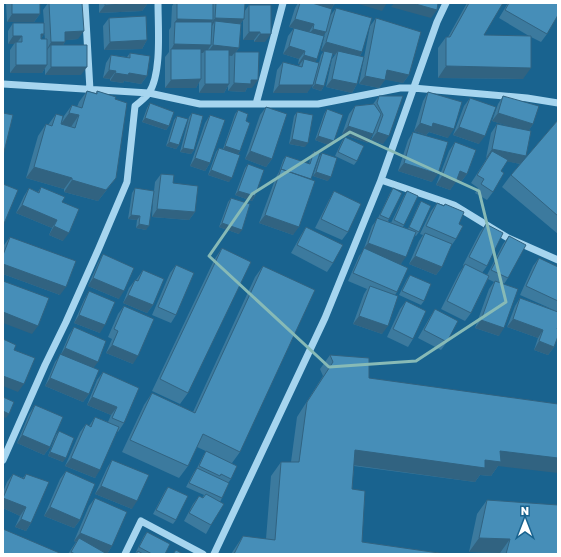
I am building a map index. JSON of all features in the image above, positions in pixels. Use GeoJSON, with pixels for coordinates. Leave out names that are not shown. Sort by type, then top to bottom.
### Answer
{"type":"FeatureCollection","features":[{"type":"Feature","properties":{"kind":"street"},"geometry":{"type":"LineString","coordinates":[[85,3],[90,90]]}},
{"type":"Feature","properties":{"kind":"street"},"geometry":{"type":"LineString","coordinates":[[3,460],[45,365],[66,322],[127,182],[136,106],[149,93],[155,79],[158,3]]}},
{"type":"Feature","properties":{"kind":"street"},"geometry":{"type":"LineString","coordinates":[[256,104],[283,3]]}},
{"type":"Feature","properties":{"kind":"street"},"geometry":{"type":"LineString","coordinates":[[214,554],[325,318],[381,180],[437,22],[446,3]]}},
{"type":"Feature","properties":{"kind":"street"},"geometry":{"type":"LineString","coordinates":[[3,84],[149,93],[200,104],[318,104],[400,88],[527,98],[558,103]]}},
{"type":"Feature","properties":{"kind":"street"},"geometry":{"type":"LineString","coordinates":[[381,180],[454,204],[508,238],[558,260]]}},
{"type":"Feature","properties":{"kind":"street"},"geometry":{"type":"LineString","coordinates":[[125,554],[140,521],[203,554]]}},
{"type":"Feature","properties":{"kind":"highlighted area"},"geometry":{"type":"Polygon","coordinates":[[[350,132],[479,191],[506,302],[416,361],[329,367],[209,256],[252,194],[350,132]]]}},
{"type":"Feature","properties":{"kind":"building"},"geometry":{"type":"Polygon","coordinates":[[[12,3],[40,3],[40,14],[12,14],[12,3]]]}},
{"type":"Feature","properties":{"kind":"building"},"geometry":{"type":"Polygon","coordinates":[[[49,3],[82,3],[84,31],[65,32],[65,42],[51,42],[49,3]]]}},
{"type":"Feature","properties":{"kind":"building"},"geometry":{"type":"Polygon","coordinates":[[[105,3],[148,3],[105,5],[105,3]]]}},
{"type":"Feature","properties":{"kind":"building"},"geometry":{"type":"Polygon","coordinates":[[[177,3],[213,3],[213,20],[177,19],[177,3]]]}},
{"type":"Feature","properties":{"kind":"building"},"geometry":{"type":"Polygon","coordinates":[[[216,3],[245,3],[244,19],[215,18],[216,3]]]}},
{"type":"Feature","properties":{"kind":"building"},"geometry":{"type":"Polygon","coordinates":[[[300,3],[312,3],[332,9],[326,32],[313,29],[314,24],[295,19],[300,3]]]}},
{"type":"Feature","properties":{"kind":"building"},"geometry":{"type":"Polygon","coordinates":[[[412,3],[438,3],[437,10],[412,3]]]}},
{"type":"Feature","properties":{"kind":"building"},"geometry":{"type":"Polygon","coordinates":[[[469,3],[503,3],[484,35],[531,36],[531,68],[446,66],[446,37],[450,37],[469,3]]]}},
{"type":"Feature","properties":{"kind":"building"},"geometry":{"type":"Polygon","coordinates":[[[509,3],[558,3],[558,15],[547,34],[505,10],[509,3]]]}},
{"type":"Feature","properties":{"kind":"building"},"geometry":{"type":"Polygon","coordinates":[[[249,5],[271,5],[271,34],[249,32],[249,5]]]}},
{"type":"Feature","properties":{"kind":"building"},"geometry":{"type":"Polygon","coordinates":[[[336,8],[372,18],[362,52],[326,42],[336,8]]]}},
{"type":"Feature","properties":{"kind":"building"},"geometry":{"type":"Polygon","coordinates":[[[146,16],[147,40],[110,42],[109,18],[146,16]]]}},
{"type":"Feature","properties":{"kind":"building"},"geometry":{"type":"Polygon","coordinates":[[[376,18],[421,32],[409,75],[387,70],[385,80],[365,76],[376,18]]]}},
{"type":"Feature","properties":{"kind":"building"},"geometry":{"type":"Polygon","coordinates":[[[215,21],[241,24],[239,48],[213,45],[215,21]]]}},
{"type":"Feature","properties":{"kind":"building"},"geometry":{"type":"Polygon","coordinates":[[[175,22],[212,22],[211,45],[174,44],[175,22]]]}},
{"type":"Feature","properties":{"kind":"building"},"geometry":{"type":"Polygon","coordinates":[[[13,23],[44,23],[44,34],[41,34],[41,39],[47,39],[47,65],[16,65],[16,42],[22,42],[22,36],[13,36],[13,23]]]}},
{"type":"Feature","properties":{"kind":"building"},"geometry":{"type":"Polygon","coordinates":[[[294,28],[324,36],[317,59],[304,55],[305,51],[289,46],[294,28]]]}},
{"type":"Feature","properties":{"kind":"building"},"geometry":{"type":"Polygon","coordinates":[[[51,45],[87,45],[87,67],[51,67],[51,45]]]}},
{"type":"Feature","properties":{"kind":"building"},"geometry":{"type":"Polygon","coordinates":[[[171,49],[201,49],[201,79],[171,80],[171,49]]]}},
{"type":"Feature","properties":{"kind":"building"},"geometry":{"type":"Polygon","coordinates":[[[205,50],[229,50],[229,84],[205,84],[205,50]]]}},
{"type":"Feature","properties":{"kind":"building"},"geometry":{"type":"Polygon","coordinates":[[[324,51],[333,53],[324,86],[315,84],[324,51]]]}},
{"type":"Feature","properties":{"kind":"building"},"geometry":{"type":"Polygon","coordinates":[[[338,51],[364,57],[357,84],[332,79],[338,51]]]}},
{"type":"Feature","properties":{"kind":"building"},"geometry":{"type":"Polygon","coordinates":[[[235,52],[259,52],[258,80],[251,80],[251,84],[234,83],[235,52]]]}},
{"type":"Feature","properties":{"kind":"building"},"geometry":{"type":"Polygon","coordinates":[[[130,53],[150,56],[147,76],[129,73],[128,75],[115,73],[116,71],[109,70],[111,55],[130,58],[130,53]]]}},
{"type":"Feature","properties":{"kind":"building"},"geometry":{"type":"Polygon","coordinates":[[[304,59],[319,63],[313,85],[279,85],[283,62],[302,67],[304,59]]]}},
{"type":"Feature","properties":{"kind":"building"},"geometry":{"type":"Polygon","coordinates":[[[87,91],[97,94],[97,91],[116,97],[115,99],[127,103],[116,178],[106,190],[34,167],[46,124],[52,126],[56,114],[63,116],[61,124],[75,128],[79,115],[69,113],[72,105],[82,108],[87,91]]]}},
{"type":"Feature","properties":{"kind":"building"},"geometry":{"type":"Polygon","coordinates":[[[428,92],[462,102],[454,129],[433,123],[432,127],[420,123],[428,92]]]}},
{"type":"Feature","properties":{"kind":"building"},"geometry":{"type":"Polygon","coordinates":[[[379,96],[403,96],[389,136],[377,132],[383,115],[377,103],[379,96]]]}},
{"type":"Feature","properties":{"kind":"building"},"geometry":{"type":"Polygon","coordinates":[[[503,96],[539,106],[533,124],[498,113],[503,96]]]}},
{"type":"Feature","properties":{"kind":"building"},"geometry":{"type":"Polygon","coordinates":[[[470,98],[496,107],[485,136],[459,127],[470,98]]]}},
{"type":"Feature","properties":{"kind":"building"},"geometry":{"type":"Polygon","coordinates":[[[150,103],[174,112],[169,126],[145,118],[150,103]]]}},
{"type":"Feature","properties":{"kind":"building"},"geometry":{"type":"Polygon","coordinates":[[[374,104],[381,114],[373,134],[348,126],[355,106],[374,104]]]}},
{"type":"Feature","properties":{"kind":"building"},"geometry":{"type":"Polygon","coordinates":[[[266,107],[287,114],[272,159],[250,151],[266,107]]]}},
{"type":"Feature","properties":{"kind":"building"},"geometry":{"type":"Polygon","coordinates":[[[327,109],[343,115],[334,141],[318,136],[327,109]]]}},
{"type":"Feature","properties":{"kind":"building"},"geometry":{"type":"Polygon","coordinates":[[[238,110],[248,114],[246,121],[250,123],[240,151],[225,146],[238,110]]]}},
{"type":"Feature","properties":{"kind":"building"},"geometry":{"type":"Polygon","coordinates":[[[297,112],[313,115],[308,143],[292,139],[297,112]]]}},
{"type":"Feature","properties":{"kind":"building"},"geometry":{"type":"Polygon","coordinates":[[[3,113],[13,115],[3,156],[3,113]]]}},
{"type":"Feature","properties":{"kind":"building"},"geometry":{"type":"Polygon","coordinates":[[[192,113],[203,116],[194,150],[183,148],[192,113]]]}},
{"type":"Feature","properties":{"kind":"building"},"geometry":{"type":"Polygon","coordinates":[[[210,115],[225,120],[210,163],[195,158],[210,115]]]}},
{"type":"Feature","properties":{"kind":"building"},"geometry":{"type":"Polygon","coordinates":[[[177,116],[188,119],[179,145],[169,142],[177,116]]]}},
{"type":"Feature","properties":{"kind":"building"},"geometry":{"type":"Polygon","coordinates":[[[558,120],[558,216],[511,175],[558,120]]]}},
{"type":"Feature","properties":{"kind":"building"},"geometry":{"type":"Polygon","coordinates":[[[497,124],[531,131],[526,156],[492,149],[497,124]]]}},
{"type":"Feature","properties":{"kind":"building"},"geometry":{"type":"Polygon","coordinates":[[[413,132],[448,142],[438,174],[404,163],[413,132]]]}},
{"type":"Feature","properties":{"kind":"building"},"geometry":{"type":"Polygon","coordinates":[[[345,137],[364,146],[357,161],[338,152],[345,137]]]}},
{"type":"Feature","properties":{"kind":"building"},"geometry":{"type":"Polygon","coordinates":[[[455,142],[476,150],[467,174],[460,171],[456,182],[442,176],[455,142]]]}},
{"type":"Feature","properties":{"kind":"building"},"geometry":{"type":"Polygon","coordinates":[[[219,148],[240,155],[232,178],[211,170],[219,148]]]}},
{"type":"Feature","properties":{"kind":"building"},"geometry":{"type":"Polygon","coordinates":[[[314,151],[320,153],[311,179],[281,169],[286,156],[310,164],[314,151]]]}},
{"type":"Feature","properties":{"kind":"building"},"geometry":{"type":"Polygon","coordinates":[[[492,151],[508,160],[501,171],[504,173],[493,192],[481,184],[484,179],[477,175],[492,151]]]}},
{"type":"Feature","properties":{"kind":"building"},"geometry":{"type":"Polygon","coordinates":[[[322,153],[337,158],[331,177],[316,172],[322,153]]]}},
{"type":"Feature","properties":{"kind":"building"},"geometry":{"type":"Polygon","coordinates":[[[248,164],[264,170],[255,196],[238,191],[248,164]]]}},
{"type":"Feature","properties":{"kind":"building"},"geometry":{"type":"Polygon","coordinates":[[[281,169],[315,181],[299,227],[265,215],[281,169]]]}},
{"type":"Feature","properties":{"kind":"building"},"geometry":{"type":"Polygon","coordinates":[[[161,174],[174,175],[173,183],[198,186],[195,212],[157,209],[161,174]]]}},
{"type":"Feature","properties":{"kind":"building"},"geometry":{"type":"Polygon","coordinates":[[[3,184],[18,190],[3,226],[3,184]]]}},
{"type":"Feature","properties":{"kind":"building"},"geometry":{"type":"Polygon","coordinates":[[[41,187],[65,197],[62,202],[79,209],[69,233],[54,226],[57,220],[22,205],[29,188],[39,193],[41,187]]]}},
{"type":"Feature","properties":{"kind":"building"},"geometry":{"type":"Polygon","coordinates":[[[135,188],[154,191],[149,226],[139,224],[140,216],[131,215],[135,188]]]}},
{"type":"Feature","properties":{"kind":"building"},"geometry":{"type":"Polygon","coordinates":[[[393,188],[402,193],[389,219],[380,215],[393,188]]]}},
{"type":"Feature","properties":{"kind":"building"},"geometry":{"type":"Polygon","coordinates":[[[334,191],[361,204],[348,232],[321,219],[334,191]]]}},
{"type":"Feature","properties":{"kind":"building"},"geometry":{"type":"Polygon","coordinates":[[[407,191],[418,196],[404,225],[394,220],[407,191]]]}},
{"type":"Feature","properties":{"kind":"building"},"geometry":{"type":"Polygon","coordinates":[[[231,198],[250,204],[242,230],[222,223],[231,198]]]}},
{"type":"Feature","properties":{"kind":"building"},"geometry":{"type":"Polygon","coordinates":[[[421,201],[431,206],[419,232],[409,227],[421,201]]]}},
{"type":"Feature","properties":{"kind":"building"},"geometry":{"type":"Polygon","coordinates":[[[437,203],[444,206],[445,204],[464,212],[459,224],[463,226],[456,239],[426,226],[437,203]]]}},
{"type":"Feature","properties":{"kind":"building"},"geometry":{"type":"Polygon","coordinates":[[[377,218],[416,232],[406,257],[368,243],[377,218]]]}},
{"type":"Feature","properties":{"kind":"building"},"geometry":{"type":"Polygon","coordinates":[[[486,224],[503,233],[487,266],[469,257],[486,224]]]}},
{"type":"Feature","properties":{"kind":"building"},"geometry":{"type":"Polygon","coordinates":[[[306,227],[343,245],[333,263],[297,245],[306,227]]]}},
{"type":"Feature","properties":{"kind":"building"},"geometry":{"type":"Polygon","coordinates":[[[425,233],[452,244],[442,267],[415,256],[425,233]]]}},
{"type":"Feature","properties":{"kind":"building"},"geometry":{"type":"Polygon","coordinates":[[[509,236],[526,245],[508,278],[491,270],[509,236]]]}},
{"type":"Feature","properties":{"kind":"building"},"geometry":{"type":"Polygon","coordinates":[[[10,237],[76,261],[66,287],[3,264],[3,255],[10,237]]]}},
{"type":"Feature","properties":{"kind":"building"},"geometry":{"type":"Polygon","coordinates":[[[222,248],[251,262],[188,393],[160,379],[222,248]]]}},
{"type":"Feature","properties":{"kind":"building"},"geometry":{"type":"Polygon","coordinates":[[[364,248],[408,268],[397,292],[353,273],[364,248]]]}},
{"type":"Feature","properties":{"kind":"building"},"geometry":{"type":"Polygon","coordinates":[[[103,254],[134,268],[124,291],[93,278],[103,254]]]}},
{"type":"Feature","properties":{"kind":"building"},"geometry":{"type":"Polygon","coordinates":[[[539,258],[558,267],[558,301],[526,286],[539,258]]]}},
{"type":"Feature","properties":{"kind":"building"},"geometry":{"type":"Polygon","coordinates":[[[465,264],[489,276],[471,313],[447,301],[465,264]]]}},
{"type":"Feature","properties":{"kind":"building"},"geometry":{"type":"Polygon","coordinates":[[[176,265],[194,273],[176,315],[158,307],[176,265]]]}},
{"type":"Feature","properties":{"kind":"building"},"geometry":{"type":"Polygon","coordinates":[[[263,266],[315,290],[240,452],[203,434],[188,466],[130,440],[152,393],[195,413],[263,266]]]}},
{"type":"Feature","properties":{"kind":"building"},"geometry":{"type":"Polygon","coordinates":[[[143,270],[164,279],[153,305],[128,295],[135,280],[138,281],[143,270]]]}},
{"type":"Feature","properties":{"kind":"building"},"geometry":{"type":"Polygon","coordinates":[[[410,275],[431,284],[424,301],[402,291],[410,275]]]}},
{"type":"Feature","properties":{"kind":"building"},"geometry":{"type":"Polygon","coordinates":[[[3,281],[49,298],[38,326],[3,312],[3,281]]]}},
{"type":"Feature","properties":{"kind":"building"},"geometry":{"type":"Polygon","coordinates":[[[495,281],[518,289],[504,328],[481,320],[495,281]]]}},
{"type":"Feature","properties":{"kind":"building"},"geometry":{"type":"Polygon","coordinates":[[[370,286],[398,296],[388,326],[359,316],[370,286]]]}},
{"type":"Feature","properties":{"kind":"building"},"geometry":{"type":"Polygon","coordinates":[[[89,291],[115,302],[105,325],[79,315],[89,291]]]}},
{"type":"Feature","properties":{"kind":"building"},"geometry":{"type":"Polygon","coordinates":[[[520,298],[558,312],[558,336],[554,347],[539,341],[543,330],[513,319],[520,298]]]}},
{"type":"Feature","properties":{"kind":"building"},"geometry":{"type":"Polygon","coordinates":[[[406,301],[426,311],[413,339],[393,329],[406,301]]]}},
{"type":"Feature","properties":{"kind":"building"},"geometry":{"type":"Polygon","coordinates":[[[124,306],[154,319],[138,356],[112,345],[118,331],[114,329],[124,306]]]}},
{"type":"Feature","properties":{"kind":"building"},"geometry":{"type":"Polygon","coordinates":[[[435,309],[458,321],[447,342],[424,330],[435,309]]]}},
{"type":"Feature","properties":{"kind":"building"},"geometry":{"type":"Polygon","coordinates":[[[74,327],[106,341],[98,362],[65,348],[74,327]]]}},
{"type":"Feature","properties":{"kind":"building"},"geometry":{"type":"Polygon","coordinates":[[[3,339],[16,345],[14,350],[35,358],[24,384],[3,376],[3,339]]]}},
{"type":"Feature","properties":{"kind":"building"},"geometry":{"type":"Polygon","coordinates":[[[60,354],[99,370],[89,394],[50,378],[60,354]]]}},
{"type":"Feature","properties":{"kind":"building"},"geometry":{"type":"Polygon","coordinates":[[[330,355],[369,358],[369,378],[558,404],[558,458],[500,451],[501,462],[485,460],[485,468],[355,450],[352,489],[365,491],[362,542],[446,554],[234,554],[243,536],[275,540],[281,462],[299,462],[307,402],[333,362],[330,355]]]}},
{"type":"Feature","properties":{"kind":"building"},"geometry":{"type":"Polygon","coordinates":[[[103,372],[139,388],[124,423],[112,418],[117,407],[92,397],[103,372]]]}},
{"type":"Feature","properties":{"kind":"building"},"geometry":{"type":"Polygon","coordinates":[[[3,397],[14,402],[9,414],[3,411],[3,397]]]}},
{"type":"Feature","properties":{"kind":"building"},"geometry":{"type":"Polygon","coordinates":[[[35,405],[63,417],[50,447],[22,435],[35,405]]]}},
{"type":"Feature","properties":{"kind":"building"},"geometry":{"type":"Polygon","coordinates":[[[95,417],[119,427],[100,470],[71,458],[86,424],[91,427],[95,417]]]}},
{"type":"Feature","properties":{"kind":"building"},"geometry":{"type":"Polygon","coordinates":[[[59,431],[74,438],[66,458],[50,452],[59,431]]]}},
{"type":"Feature","properties":{"kind":"building"},"geometry":{"type":"Polygon","coordinates":[[[206,451],[237,466],[231,479],[221,474],[220,476],[199,466],[206,451]]]}},
{"type":"Feature","properties":{"kind":"building"},"geometry":{"type":"Polygon","coordinates":[[[112,460],[149,475],[137,501],[101,486],[112,460]]]}},
{"type":"Feature","properties":{"kind":"building"},"geometry":{"type":"Polygon","coordinates":[[[197,468],[229,483],[222,498],[189,483],[197,468]]]}},
{"type":"Feature","properties":{"kind":"building"},"geometry":{"type":"Polygon","coordinates":[[[66,471],[95,484],[80,520],[50,507],[66,471]]]}},
{"type":"Feature","properties":{"kind":"building"},"geometry":{"type":"Polygon","coordinates":[[[13,474],[24,479],[26,474],[49,482],[31,523],[21,519],[26,507],[3,498],[13,474]]]}},
{"type":"Feature","properties":{"kind":"building"},"geometry":{"type":"Polygon","coordinates":[[[168,487],[188,496],[176,520],[156,510],[168,487]]]}},
{"type":"Feature","properties":{"kind":"building"},"geometry":{"type":"Polygon","coordinates":[[[206,494],[224,504],[211,525],[189,513],[199,496],[203,498],[206,494]]]}},
{"type":"Feature","properties":{"kind":"building"},"geometry":{"type":"Polygon","coordinates":[[[95,498],[127,512],[112,546],[80,533],[95,498]]]}},
{"type":"Feature","properties":{"kind":"building"},"geometry":{"type":"Polygon","coordinates":[[[487,500],[558,505],[558,554],[506,554],[510,539],[479,538],[487,500]]]}},
{"type":"Feature","properties":{"kind":"building"},"geometry":{"type":"Polygon","coordinates":[[[3,529],[62,554],[3,554],[3,529]]]}},
{"type":"Feature","properties":{"kind":"building"},"geometry":{"type":"Polygon","coordinates":[[[147,532],[170,544],[165,554],[152,554],[139,547],[147,532]]]}},
{"type":"Feature","properties":{"kind":"building"},"geometry":{"type":"Polygon","coordinates":[[[79,538],[107,554],[75,554],[71,552],[79,538]]]}},
{"type":"Feature","properties":{"kind":"building"},"geometry":{"type":"Polygon","coordinates":[[[176,550],[183,554],[173,554],[176,550]]]}},
{"type":"Feature","properties":{"kind":"building"},"geometry":{"type":"Polygon","coordinates":[[[138,551],[143,554],[136,554],[138,551]]]}}]}
